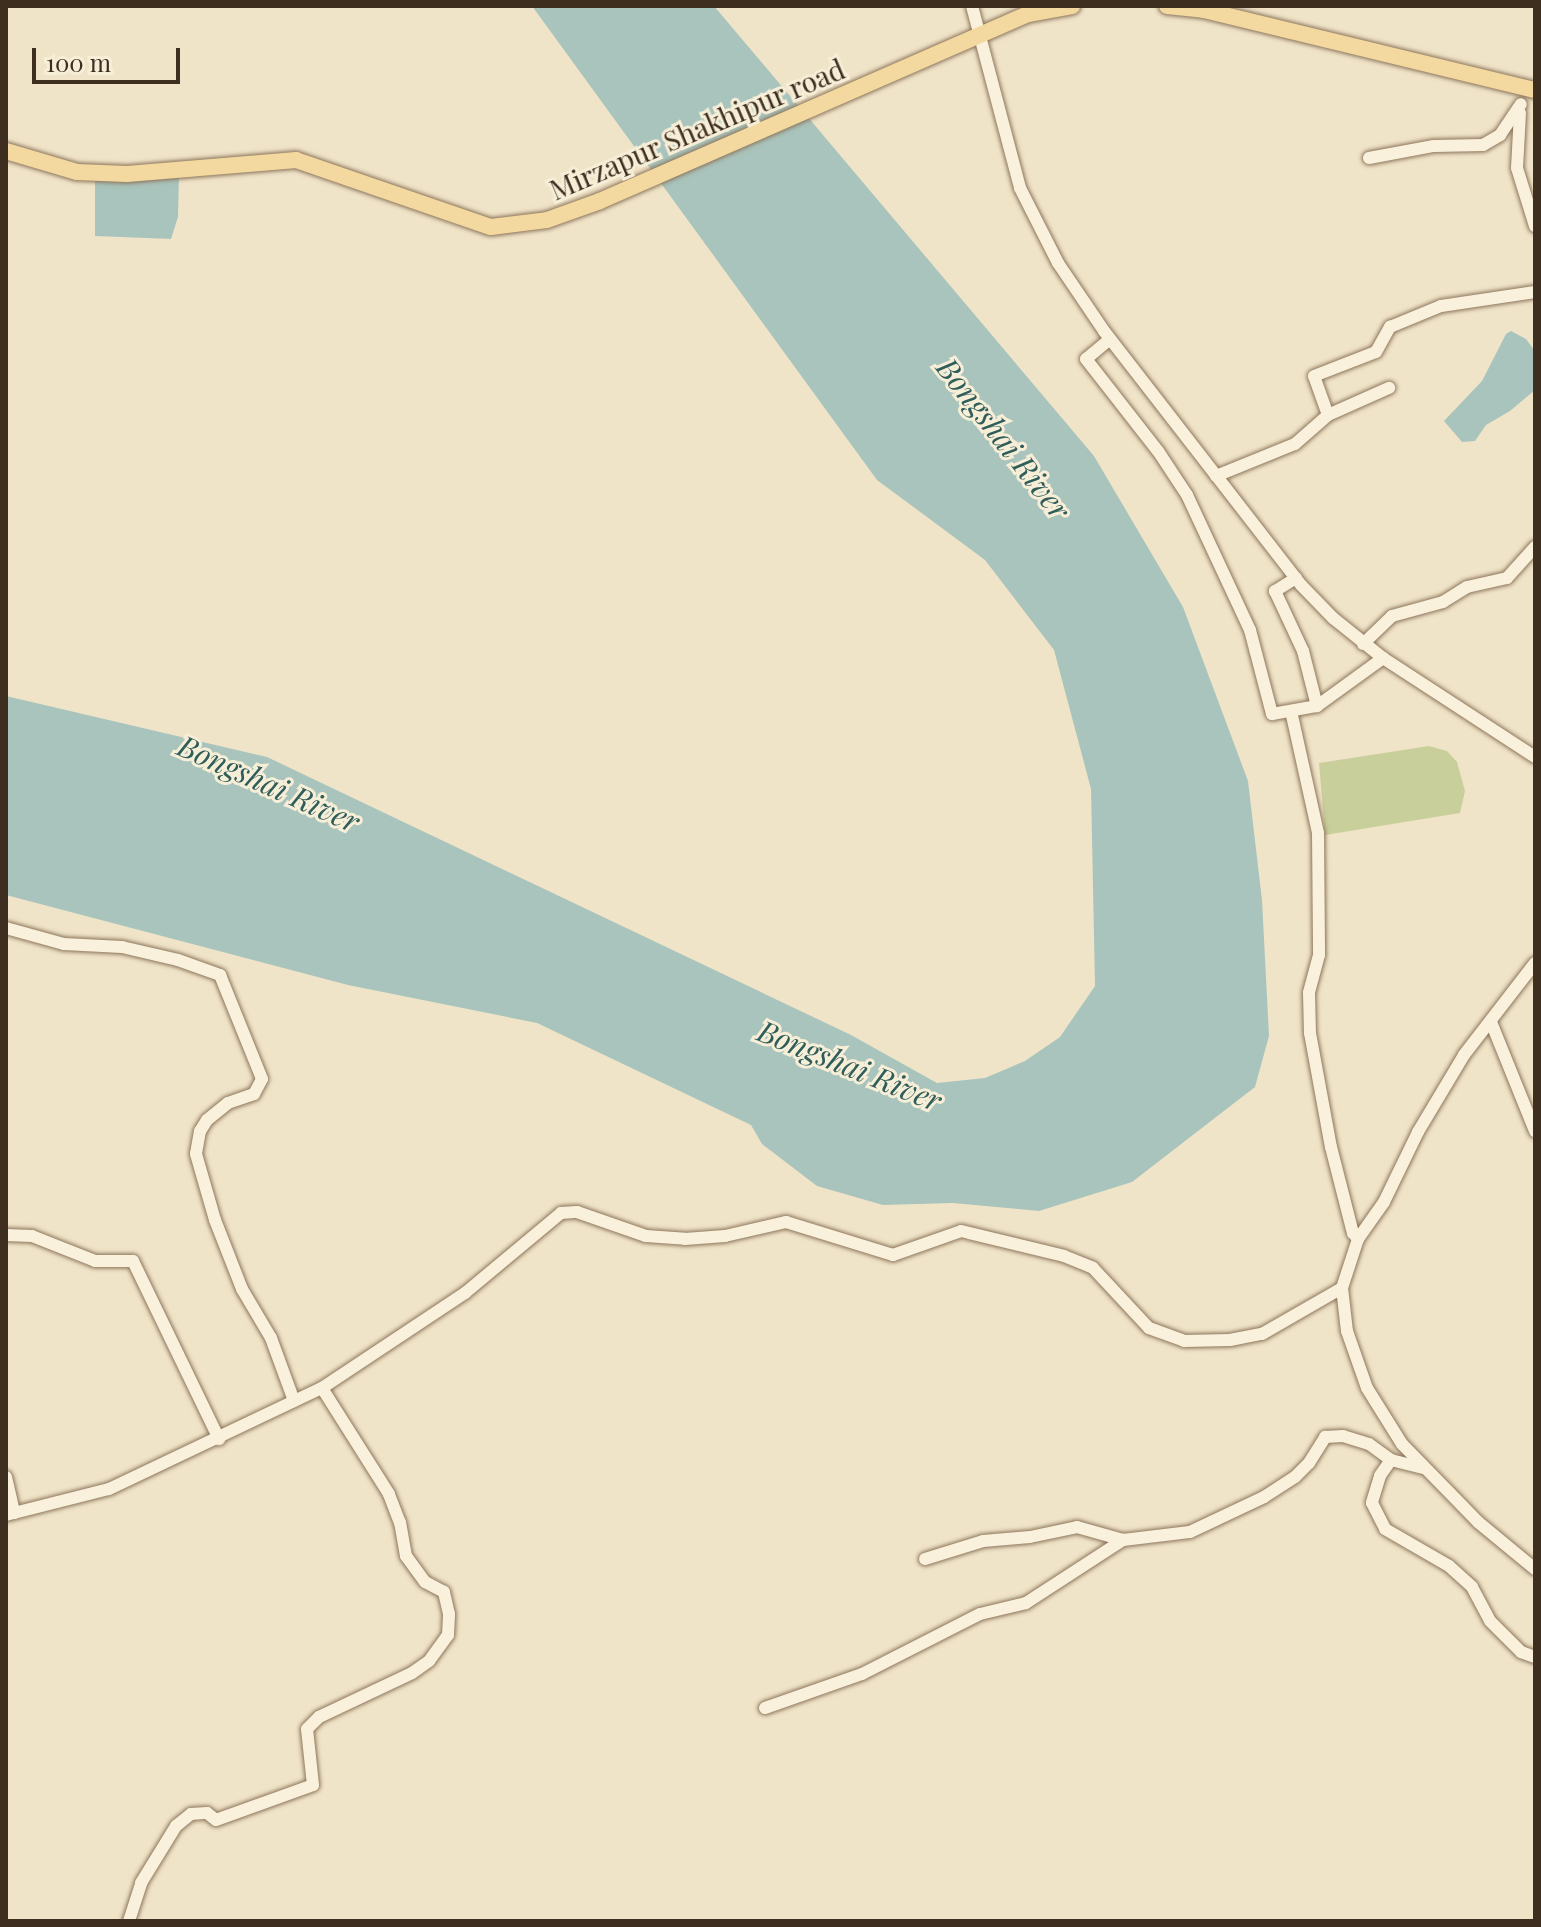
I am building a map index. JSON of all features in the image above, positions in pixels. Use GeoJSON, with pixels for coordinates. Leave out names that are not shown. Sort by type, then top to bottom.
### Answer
{"type":"FeatureCollection","features":[{"type":"Feature","properties":{"kind":"main road","name":"Mirzapur Shakhipur road"},"geometry":{"type":"LineString","coordinates":[[6,151],[77,172],[114,173],[296,160],[491,227],[547,220],[600,201],[1029,14],[1072,6]]}},
{"type":"Feature","properties":{"kind":"main road"},"geometry":{"type":"LineString","coordinates":[[1167,6],[1204,10],[1529,88]]}},
{"type":"Feature","properties":{"kind":"street"},"geometry":{"type":"LineString","coordinates":[[972,6],[1000,124],[1020,188],[1058,263],[1110,339],[1296,578],[1363,644],[1535,757]]}},
{"type":"Feature","properties":{"kind":"street"},"geometry":{"type":"LineString","coordinates":[[1369,158],[1434,146],[1483,145],[1500,135],[1529,88]]}},
{"type":"Feature","properties":{"kind":"street"},"geometry":{"type":"LineString","coordinates":[[1521,104],[1517,168],[1535,226]]}},
{"type":"Feature","properties":{"kind":"street"},"geometry":{"type":"LineString","coordinates":[[1328,415],[1314,376],[1376,352],[1390,327],[1441,306],[1535,292]]}},
{"type":"Feature","properties":{"kind":"street"},"geometry":{"type":"LineString","coordinates":[[1110,339],[1086,359],[1174,472],[1236,597],[1259,658],[1272,714],[1317,706],[1383,658]]}},
{"type":"Feature","properties":{"kind":"street"},"geometry":{"type":"LineString","coordinates":[[1216,476],[1295,444],[1328,415],[1389,388]]}},
{"type":"Feature","properties":{"kind":"street"},"geometry":{"type":"LineString","coordinates":[[1363,644],[1392,616],[1443,602],[1467,587],[1507,578],[1535,547]]}},
{"type":"Feature","properties":{"kind":"street"},"geometry":{"type":"LineString","coordinates":[[1296,578],[1275,591],[1303,651],[1317,706]]}},
{"type":"Feature","properties":{"kind":"street"},"geometry":{"type":"LineString","coordinates":[[1291,711],[1318,833],[1319,955],[1309,993],[1310,1033],[1331,1147],[1353,1233],[1358,1239]]}},
{"type":"Feature","properties":{"kind":"street"},"geometry":{"type":"LineString","coordinates":[[6,928],[64,944],[122,947],[178,960],[220,975],[262,1079],[254,1094],[228,1103],[207,1120],[200,1131],[196,1154],[215,1220],[242,1289],[271,1338],[294,1401]]}},
{"type":"Feature","properties":{"kind":"street"},"geometry":{"type":"LineString","coordinates":[[1535,963],[1464,1055],[1418,1132],[1384,1202],[1358,1239],[1342,1288],[1347,1331],[1367,1388],[1402,1444],[1478,1522],[1535,1569]]}},
{"type":"Feature","properties":{"kind":"street"},"geometry":{"type":"LineString","coordinates":[[1491,1022],[1535,1131]]}},
{"type":"Feature","properties":{"kind":"street"},"geometry":{"type":"LineString","coordinates":[[6,1477],[10,1514],[109,1489],[219,1439],[322,1388],[400,1333],[465,1293],[517,1252],[554,1216],[569,1212],[646,1236],[685,1239],[725,1236],[786,1222],[893,1255],[961,1231],[1064,1256],[1093,1268],[1149,1328],[1184,1341],[1262,1334],[1342,1288]]}},
{"type":"Feature","properties":{"kind":"street"},"geometry":{"type":"LineString","coordinates":[[6,1235],[32,1236],[95,1261],[133,1261],[219,1439]]}},
{"type":"Feature","properties":{"kind":"street"},"geometry":{"type":"LineString","coordinates":[[129,1921],[141,1883],[176,1826],[191,1814],[224,1818],[313,1785],[307,1729],[319,1717],[412,1673],[429,1661],[448,1635],[449,1614],[444,1592],[425,1582],[406,1556],[400,1523],[389,1494],[322,1388]]}},
{"type":"Feature","properties":{"kind":"street"},"geometry":{"type":"LineString","coordinates":[[925,1559],[983,1541],[1030,1537],[1077,1527],[1123,1540],[1190,1532],[1264,1497],[1309,1463],[1325,1437],[1343,1436],[1369,1444],[1391,1460],[1423,1468]]}},
{"type":"Feature","properties":{"kind":"street"},"geometry":{"type":"LineString","coordinates":[[1391,1460],[1380,1476],[1372,1503],[1385,1529],[1449,1566],[1472,1587],[1490,1621],[1521,1652],[1535,1657]]}},
{"type":"Feature","properties":{"kind":"street"},"geometry":{"type":"LineString","coordinates":[[765,1708],[862,1674],[980,1614],[1026,1603],[1123,1540]]}},
{"type":"Feature","properties":{"kind":"green space"},"geometry":{"type":"Polygon","coordinates":[[[1429,746],[1447,751],[1457,762],[1465,791],[1460,813],[1325,835],[1319,763],[1429,746]]]}},
{"type":"Feature","properties":{"kind":"water","name":"Bongshai River"},"geometry":{"type":"Polygon","coordinates":[[[532,6],[714,6],[1094,456],[1183,607],[1248,781],[1262,900],[1269,1036],[1255,1087],[1132,1182],[1039,1211],[953,1203],[883,1205],[817,1186],[762,1144],[751,1125],[537,1023],[348,985],[6,895],[6,696],[267,757],[851,1035],[937,1083],[985,1078],[1025,1061],[1060,1037],[1095,986],[1091,789],[1054,650],[985,560],[877,480],[532,6]]]}},
{"type":"Feature","properties":{"kind":"water"},"geometry":{"type":"Polygon","coordinates":[[[179,175],[178,217],[171,239],[95,236],[95,181],[179,175]]]}},
{"type":"Feature","properties":{"kind":"water"},"geometry":{"type":"Polygon","coordinates":[[[1511,331],[1526,339],[1535,351],[1535,390],[1510,411],[1486,425],[1475,441],[1462,442],[1444,421],[1482,381],[1506,334],[1511,331]]]}}]}
